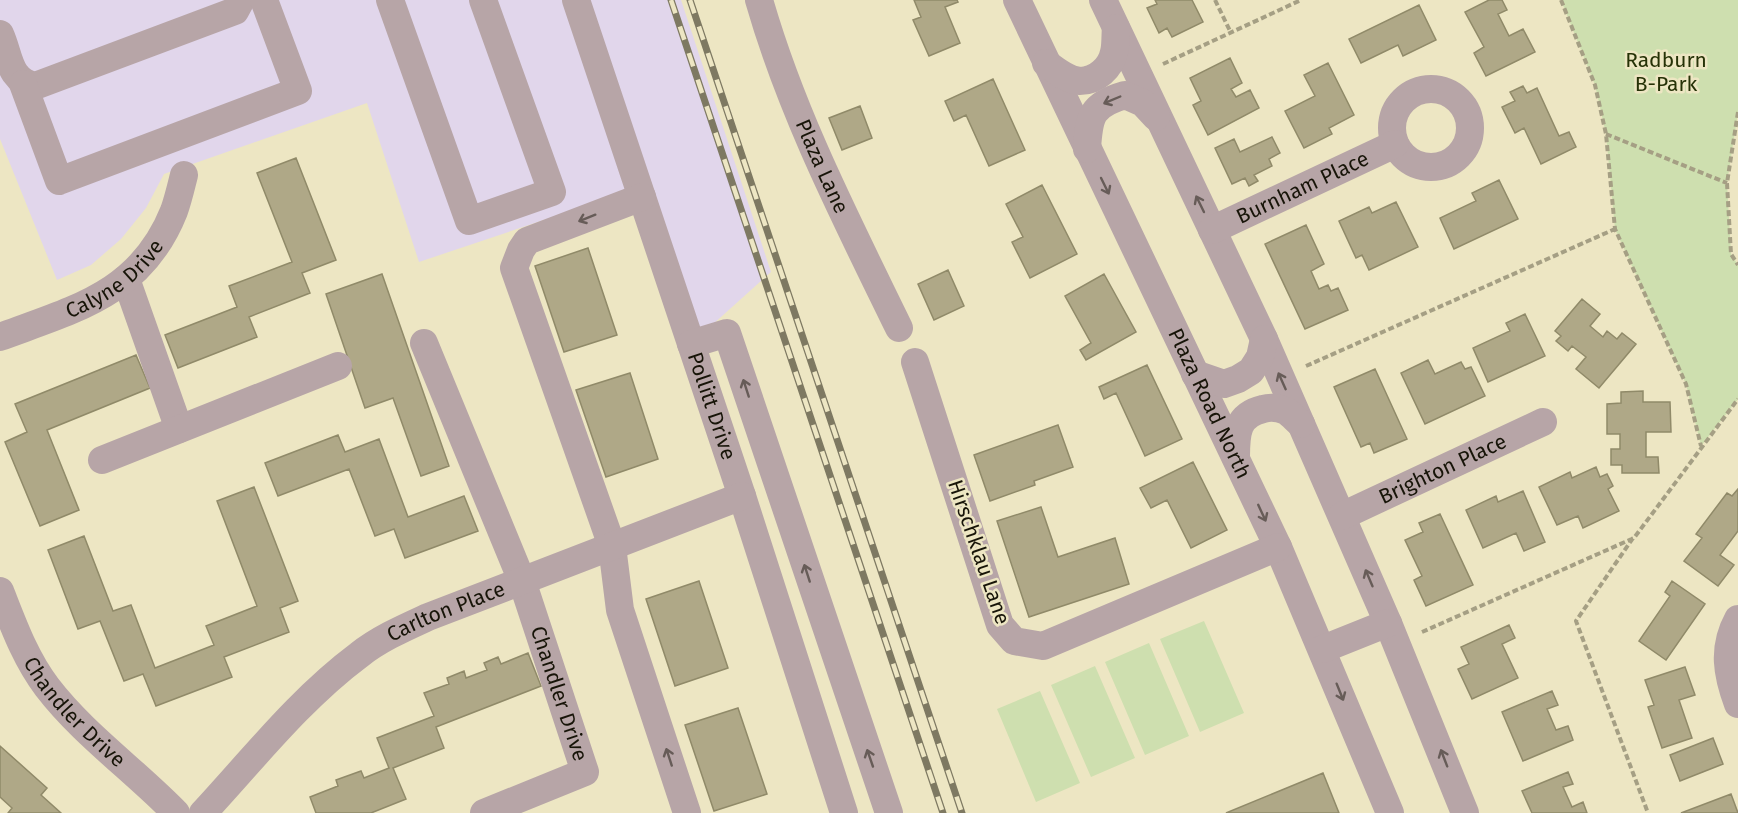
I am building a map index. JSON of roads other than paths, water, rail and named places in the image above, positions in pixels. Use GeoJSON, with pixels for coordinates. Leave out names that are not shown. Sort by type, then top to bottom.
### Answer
{"type":"FeatureCollection","features":[{"type":"Feature","properties":{"kind":"street"},"geometry":{"type":"LineString","coordinates":[[23,84],[35,86],[235,11],[241,0]]}},
{"type":"Feature","properties":{"kind":"street"},"geometry":{"type":"LineString","coordinates":[[0,34],[15,75],[23,84],[58,181],[298,91],[264,0]]}},
{"type":"Feature","properties":{"kind":"street"},"geometry":{"type":"LineString","coordinates":[[390,0],[469,221],[552,192],[483,0]]}},
{"type":"Feature","properties":{"kind":"street","name":"Pollitt Drive"},"geometry":{"type":"LineString","coordinates":[[576,0],[742,496],[844,813]]}},
{"type":"Feature","properties":{"kind":"street","name":"Plaza Lane"},"geometry":{"type":"LineString","coordinates":[[759,0],[769,36],[809,139],[899,328]]}},
{"type":"Feature","properties":{"kind":"street","name":"Plaza Road North"},"geometry":{"type":"LineString","coordinates":[[1017,0],[1278,547],[1323,649],[1390,813]]}},
{"type":"Feature","properties":{"kind":"street"},"geometry":{"type":"LineString","coordinates":[[1103,0],[1264,339],[1392,633],[1465,813]]}},
{"type":"Feature","properties":{"kind":"street"},"geometry":{"type":"LineString","coordinates":[[1046,63],[1063,75],[1079,81],[1096,77],[1107,68],[1114,54],[1116,28]]}},
{"type":"Feature","properties":{"kind":"street"},"geometry":{"type":"LineString","coordinates":[[1087,150],[1088,127],[1092,112],[1107,100],[1125,95],[1143,103],[1160,121]]}},
{"type":"Feature","properties":{"kind":"street","name":"Burnham Place"},"geometry":{"type":"LineString","coordinates":[[1212,230],[1395,144]]}},
{"type":"Feature","properties":{"kind":"street","name":"Calyne Drive"},"geometry":{"type":"LineString","coordinates":[[0,337],[82,306],[111,292],[126,279],[157,243],[173,212],[184,175]]}},
{"type":"Feature","properties":{"kind":"street"},"geometry":{"type":"LineString","coordinates":[[642,197],[527,241],[520,250],[514,268],[612,546],[620,610],[687,813]]}},
{"type":"Feature","properties":{"kind":"street"},"geometry":{"type":"LineString","coordinates":[[126,279],[179,429]]}},
{"type":"Feature","properties":{"kind":"street"},"geometry":{"type":"LineString","coordinates":[[691,344],[727,333],[889,813]]}},
{"type":"Feature","properties":{"kind":"street"},"geometry":{"type":"LineString","coordinates":[[1195,374],[1224,384],[1238,379],[1251,371],[1260,357],[1264,339]]}},
{"type":"Feature","properties":{"kind":"street"},"geometry":{"type":"LineString","coordinates":[[424,343],[522,581]]}},
{"type":"Feature","properties":{"kind":"street","name":"Hirschklau Lane"},"geometry":{"type":"LineString","coordinates":[[915,362],[1000,625],[1014,641],[1042,646],[1278,547]]}},
{"type":"Feature","properties":{"kind":"street"},"geometry":{"type":"LineString","coordinates":[[102,460],[338,366]]}},
{"type":"Feature","properties":{"kind":"street"},"geometry":{"type":"LineString","coordinates":[[1236,457],[1236,436],[1241,421],[1254,411],[1270,407],[1286,412],[1301,424]]}},
{"type":"Feature","properties":{"kind":"street","name":"Brighton Place"},"geometry":{"type":"LineString","coordinates":[[1342,516],[1543,422]]}},
{"type":"Feature","properties":{"kind":"street","name":"Carlton Place"},"geometry":{"type":"LineString","coordinates":[[203,813],[330,678],[360,653],[428,617],[742,496]]}},
{"type":"Feature","properties":{"kind":"street","name":"Chandler Drive"},"geometry":{"type":"LineString","coordinates":[[484,813],[585,772],[522,581]]}},
{"type":"Feature","properties":{"kind":"street","name":"Chandler Drive"},"geometry":{"type":"LineString","coordinates":[[0,591],[26,654],[46,686],[70,714],[176,813]]}},
{"type":"Feature","properties":{"kind":"street"},"geometry":{"type":"LineString","coordinates":[[1738,620],[1732,629],[1726,652],[1729,678],[1738,704]]}},
{"type":"Feature","properties":{"kind":"street"},"geometry":{"type":"LineString","coordinates":[[1323,649],[1392,633]]}},
{"type":"Feature","properties":{"kind":"railway"},"geometry":{"type":"LineString","coordinates":[[671,0],[943,813]]}},
{"type":"Feature","properties":{"kind":"railway"},"geometry":{"type":"LineString","coordinates":[[690,0],[962,813]]}},
{"type":"Feature","properties":{"kind":"park label","name":"Radburn B-Park"},"geometry":{"type":"Point","coordinates":[1666,72]}}]}
